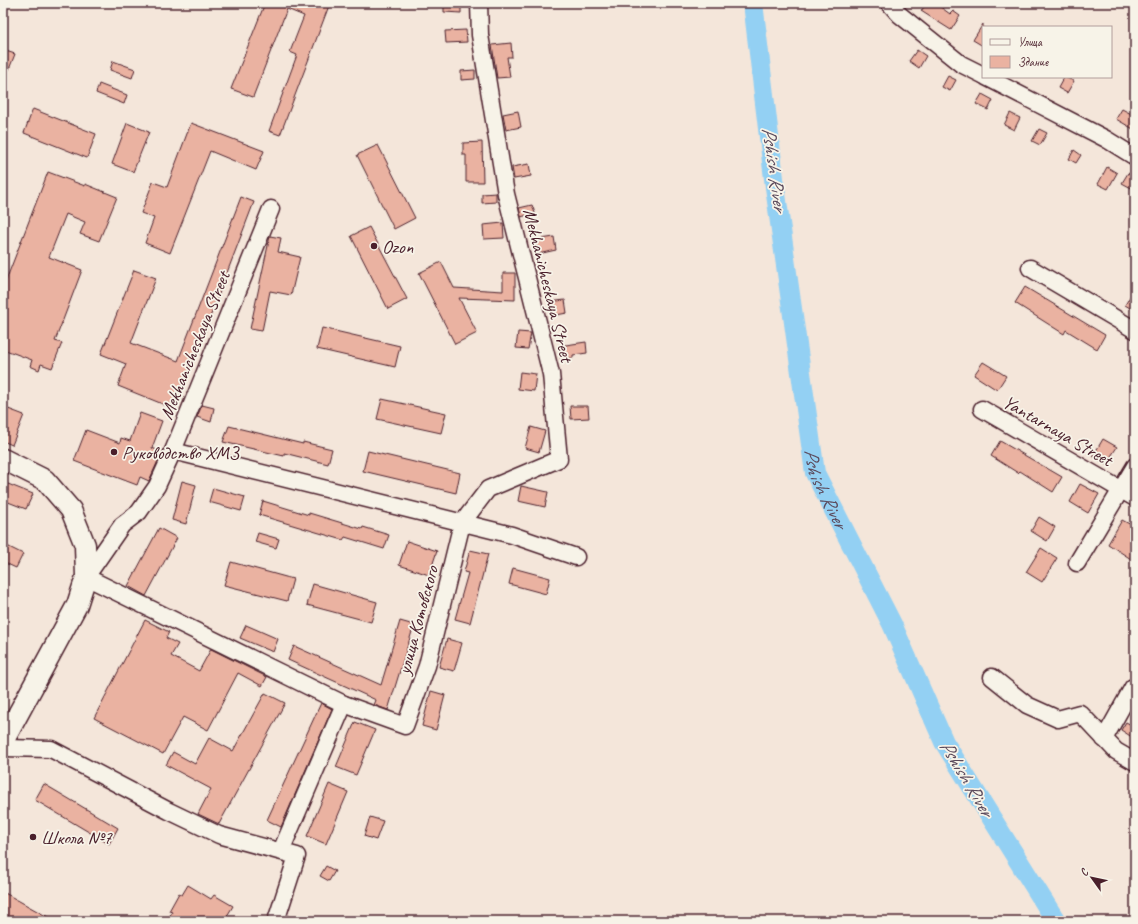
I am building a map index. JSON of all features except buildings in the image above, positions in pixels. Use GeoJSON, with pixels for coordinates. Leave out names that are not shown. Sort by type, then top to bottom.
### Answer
{"type":"FeatureCollection","features":[{"type":"Feature","properties":{"kind":"main road"},"geometry":{"type":"LineString","coordinates":[[3,459],[45,480],[71,510],[85,544],[86,577],[77,605],[3,742]]}},
{"type":"Feature","properties":{"kind":"street","name":"Mekhanicheskaya Street"},"geometry":{"type":"LineString","coordinates":[[462,523],[488,489],[559,459],[551,374],[506,194],[480,35],[479,3]]}},
{"type":"Feature","properties":{"kind":"street"},"geometry":{"type":"LineString","coordinates":[[889,3],[900,15],[961,64],[982,74]]}},
{"type":"Feature","properties":{"kind":"street"},"geometry":{"type":"LineString","coordinates":[[988,78],[1106,139],[1135,156]]}},
{"type":"Feature","properties":{"kind":"street","name":"Mekhanicheskaya Street"},"geometry":{"type":"LineString","coordinates":[[86,577],[122,525],[139,512],[157,486],[173,451],[271,209]]}},
{"type":"Feature","properties":{"kind":"street"},"geometry":{"type":"LineString","coordinates":[[1030,268],[1135,330]]}},
{"type":"Feature","properties":{"kind":"street","name":"Yantarnaya Street"},"geometry":{"type":"LineString","coordinates":[[982,408],[1135,498]]}},
{"type":"Feature","properties":{"kind":"street"},"geometry":{"type":"LineString","coordinates":[[173,451],[512,535],[576,557]]}},
{"type":"Feature","properties":{"kind":"street"},"geometry":{"type":"LineString","coordinates":[[1077,563],[1135,466]]}},
{"type":"Feature","properties":{"kind":"street","name":"улица Котовского"},"geometry":{"type":"LineString","coordinates":[[344,704],[405,726],[428,666],[462,523]]}},
{"type":"Feature","properties":{"kind":"street"},"geometry":{"type":"LineString","coordinates":[[86,577],[344,704],[281,851]]}},
{"type":"Feature","properties":{"kind":"street"},"geometry":{"type":"LineString","coordinates":[[992,677],[1027,706],[1058,719],[1080,713],[1116,752],[1135,762]]}},
{"type":"Feature","properties":{"kind":"street"},"geometry":{"type":"LineString","coordinates":[[1104,739],[1133,688]]}},
{"type":"Feature","properties":{"kind":"street"},"geometry":{"type":"LineString","coordinates":[[3,748],[51,749],[169,811],[219,835],[297,856],[276,921]]}},
{"type":"Feature","properties":{"kind":"waterway","name":"Pshish River"},"geometry":{"type":"LineString","coordinates":[[753,3],[775,187],[815,473],[892,624],[944,742],[1056,921]]}},
{"type":"Feature","properties":{"kind":"place","name":"Ozon"},"geometry":{"type":"Point","coordinates":[374,246]}},
{"type":"Feature","properties":{"kind":"place","name":"Руководство ХМЗ"},"geometry":{"type":"Point","coordinates":[114,452]}},
{"type":"Feature","properties":{"kind":"place","name":"Школа №7"},"geometry":{"type":"Point","coordinates":[33,837]}}]}
